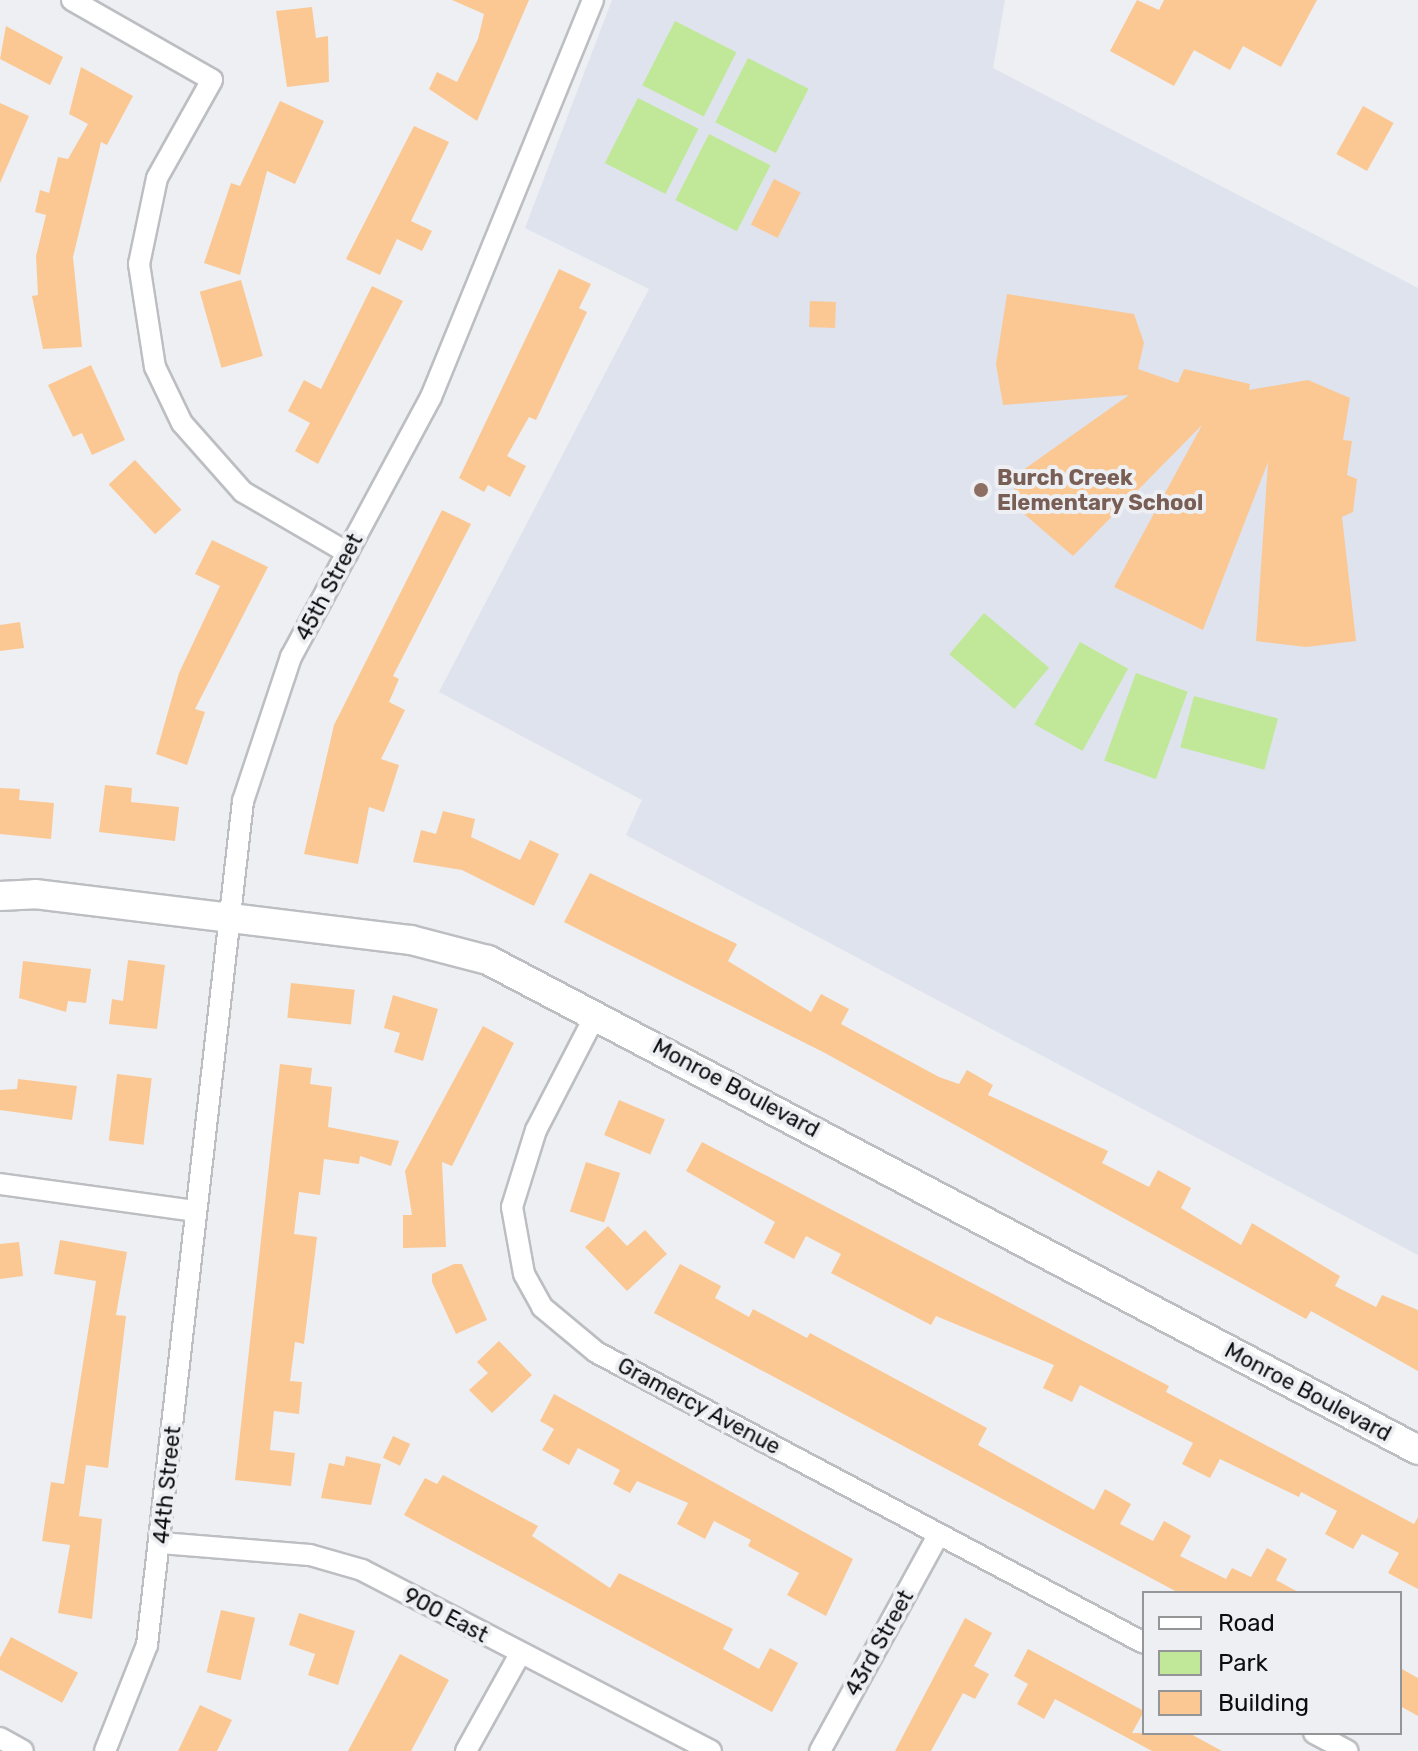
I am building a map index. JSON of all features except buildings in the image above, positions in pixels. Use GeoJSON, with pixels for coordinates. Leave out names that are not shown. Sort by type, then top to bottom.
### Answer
{"type":"FeatureCollection","features":[{"type":"Feature","properties":{"kind":"street"},"geometry":{"type":"LineString","coordinates":[[72,0],[212,80],[157,178],[139,264],[155,367],[182,423],[243,492],[348,553]]}},
{"type":"Feature","properties":{"kind":"street","name":"45th Street"},"geometry":{"type":"LineString","coordinates":[[195,1211],[243,801],[265,727],[291,657],[431,397],[593,0]]}},
{"type":"Feature","properties":{"kind":"street","name":"Monroe Boulevard"},"geometry":{"type":"LineString","coordinates":[[0,896],[227,918],[456,947],[596,1014],[1418,1450]]}},
{"type":"Feature","properties":{"kind":"street","name":"Gramercy Avenue"},"geometry":{"type":"LineString","coordinates":[[596,1014],[536,1130],[512,1207],[518,1252],[542,1307],[596,1352],[1142,1642]]}},
{"type":"Feature","properties":{"kind":"street"},"geometry":{"type":"LineString","coordinates":[[0,1184],[195,1211]]}},
{"type":"Feature","properties":{"kind":"street","name":"44th Street"},"geometry":{"type":"LineString","coordinates":[[105,1751],[147,1645],[161,1543],[195,1211]]}},
{"type":"Feature","properties":{"kind":"street","name":"43rd Street"},"geometry":{"type":"LineString","coordinates":[[820,1751],[939,1534]]}},
{"type":"Feature","properties":{"kind":"street","name":"900 East"},"geometry":{"type":"LineString","coordinates":[[161,1543],[310,1555],[362,1570],[711,1751]]}},
{"type":"Feature","properties":{"kind":"street"},"geometry":{"type":"LineString","coordinates":[[466,1751],[520,1654]]}},
{"type":"Feature","properties":{"kind":"street"},"geometry":{"type":"LineString","coordinates":[[1318,1735],[1348,1751]]}},
{"type":"Feature","properties":{"kind":"street"},"geometry":{"type":"LineString","coordinates":[[0,1738],[23,1751]]}},
{"type":"Feature","properties":{"kind":"shaded area","name":"Burch Creek Elementary School"},"geometry":{"type":"Polygon","coordinates":[[[612,0],[1005,0],[993,68],[1418,288],[1418,1255],[626,835],[642,800],[439,692],[649,289],[525,228],[612,0]]]}},
{"type":"Feature","properties":{"kind":"green space"},"geometry":{"type":"Polygon","coordinates":[[[675,21],[736,52],[704,116],[642,85],[675,21]]]}},
{"type":"Feature","properties":{"kind":"green space"},"geometry":{"type":"Polygon","coordinates":[[[748,58],[809,89],[776,153],[715,122],[748,58]]]}},
{"type":"Feature","properties":{"kind":"green space"},"geometry":{"type":"Polygon","coordinates":[[[638,98],[699,129],[665,194],[605,163],[638,98]]]}},
{"type":"Feature","properties":{"kind":"green space"},"geometry":{"type":"Polygon","coordinates":[[[709,134],[770,165],[737,231],[675,200],[709,134]]]}},
{"type":"Feature","properties":{"kind":"green space"},"geometry":{"type":"Polygon","coordinates":[[[984,613],[1049,668],[1014,709],[949,654],[984,613]]]}},
{"type":"Feature","properties":{"kind":"green space"},"geometry":{"type":"Polygon","coordinates":[[[1080,642],[1128,669],[1083,751],[1034,724],[1080,642]]]}},
{"type":"Feature","properties":{"kind":"green space"},"geometry":{"type":"Polygon","coordinates":[[[1136,673],[1188,692],[1156,779],[1104,760],[1136,673]]]}},
{"type":"Feature","properties":{"kind":"green space"},"geometry":{"type":"Polygon","coordinates":[[[1194,696],[1278,719],[1264,770],[1180,747],[1194,696]]]}},
{"type":"Feature","properties":{"kind":"place","name":"Burch Creek Elementary School"},"geometry":{"type":"Point","coordinates":[981,490]}}]}
